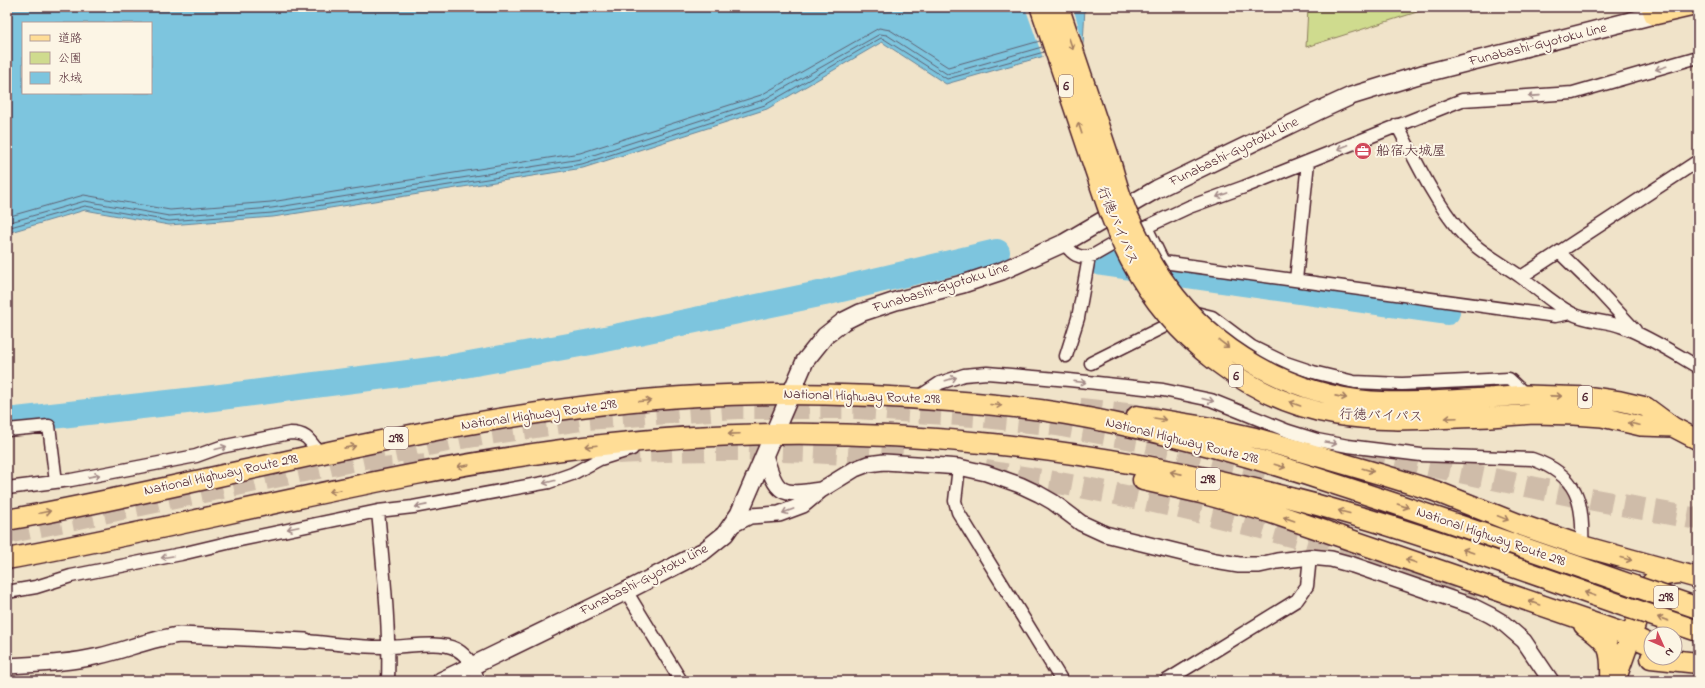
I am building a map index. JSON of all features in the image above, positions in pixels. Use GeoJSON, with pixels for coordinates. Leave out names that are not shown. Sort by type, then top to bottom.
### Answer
{"type":"FeatureCollection","features":[{"type":"Feature","properties":{"kind":"highway","name":"National Highway Route 298"},"geometry":{"type":"LineString","coordinates":[[7,520],[319,453],[459,426],[586,407],[694,396],[789,394],[917,398],[1010,406],[1065,414],[1154,432],[1229,451],[1386,500],[1698,608]]}},
{"type":"Feature","properties":{"kind":"highway","name":"298"},"geometry":{"type":"LineString","coordinates":[[1065,414],[1113,417],[1141,416],[1211,428],[1255,438],[1435,491],[1518,524],[1582,546],[1689,575]]}},
{"type":"Feature","properties":{"kind":"highway","name":"National Highway Route 298"},"geometry":{"type":"LineString","coordinates":[[7,559],[434,471],[562,450],[664,439],[738,434],[879,435],[995,444],[1052,451],[1134,465],[1276,494],[1367,519],[1439,542],[1698,631]]}},
{"type":"Feature","properties":{"kind":"highway","name":"298"},"geometry":{"type":"LineString","coordinates":[[995,444],[1100,472],[1154,482],[1201,493],[1269,512],[1643,641]]}},
{"type":"Feature","properties":{"kind":"highway"},"geometry":{"type":"LineString","coordinates":[[1616,681],[1648,588],[1652,582],[1666,574],[1689,575]]}},
{"type":"Feature","properties":{"kind":"highway"},"geometry":{"type":"LineString","coordinates":[[1571,616],[1600,636],[1608,646],[1612,661],[1611,681]]}},
{"type":"Feature","properties":{"kind":"highway"},"geometry":{"type":"LineString","coordinates":[[1683,656],[1698,661]]}},
{"type":"Feature","properties":{"kind":"highway"},"geometry":{"type":"LineString","coordinates":[[1616,681],[1643,660]]}},
{"type":"Feature","properties":{"kind":"highway"},"geometry":{"type":"LineString","coordinates":[[1683,660],[1698,661]]}},
{"type":"Feature","properties":{"kind":"main road","name":"行徳バイパス"},"geometry":{"type":"LineString","coordinates":[[1040,7],[1106,205],[1130,260],[1155,302],[1175,325],[1198,348],[1229,371],[1270,394],[1315,410],[1336,415],[1371,419],[1401,419],[1490,417],[1534,414],[1574,415],[1602,418],[1641,426],[1673,427]]}},
{"type":"Feature","properties":{"kind":"main road","name":"行徳バイパス"},"geometry":{"type":"LineString","coordinates":[[1059,7],[1129,217],[1144,247],[1167,286],[1193,315],[1218,339],[1239,355],[1263,370],[1311,389],[1342,397],[1371,401],[1396,402],[1526,396],[1592,397],[1626,403],[1646,407],[1673,427],[1698,440]]}},
{"type":"Feature","properties":{"kind":"main road"},"geometry":{"type":"LineString","coordinates":[[1653,11],[1689,7]]}},
{"type":"Feature","properties":{"kind":"main road","name":"Funabashi-Gyotoku Line"},"geometry":{"type":"LineString","coordinates":[[441,681],[626,591],[704,551],[715,542],[732,525],[745,504],[789,394],[809,355],[826,336],[844,321],[860,313],[963,284],[1002,271],[1064,243],[1157,189],[1351,96],[1422,74],[1653,11]]}},
{"type":"Feature","properties":{"kind":"street"},"geometry":{"type":"LineString","coordinates":[[1064,243],[1072,253],[1089,257],[1129,235],[1188,207],[1308,162],[1462,100],[1573,93],[1698,57]]}},
{"type":"Feature","properties":{"kind":"street"},"geometry":{"type":"LineString","coordinates":[[1397,126],[1423,174],[1459,231],[1488,256],[1521,277],[1570,313],[1583,319],[1621,326],[1636,332],[1698,367]]}},
{"type":"Feature","properties":{"kind":"street"},"geometry":{"type":"LineString","coordinates":[[1521,277],[1698,161]]}},
{"type":"Feature","properties":{"kind":"street"},"geometry":{"type":"LineString","coordinates":[[1296,280],[1308,162]]}},
{"type":"Feature","properties":{"kind":"street"},"geometry":{"type":"LineString","coordinates":[[1146,227],[1163,262],[1555,316],[1570,313]]}},
{"type":"Feature","properties":{"kind":"street"},"geometry":{"type":"LineString","coordinates":[[1129,235],[1144,265],[1160,290],[1183,318]]}},
{"type":"Feature","properties":{"kind":"street"},"geometry":{"type":"LineString","coordinates":[[1559,252],[1596,288],[1636,332]]}},
{"type":"Feature","properties":{"kind":"street"},"geometry":{"type":"LineString","coordinates":[[1066,356],[1078,318],[1089,257]]}},
{"type":"Feature","properties":{"kind":"street"},"geometry":{"type":"LineString","coordinates":[[1091,363],[1196,313],[1212,317],[1252,347],[1283,362],[1313,372],[1354,382],[1402,384],[1508,379],[1526,396]]}},
{"type":"Feature","properties":{"kind":"street"},"geometry":{"type":"LineString","coordinates":[[917,398],[940,383],[964,375],[987,373],[1068,380],[1163,390],[1211,400],[1310,438],[1348,446],[1420,456],[1532,459],[1547,464],[1557,470],[1573,487],[1579,499],[1582,514],[1582,546]]}},
{"type":"Feature","properties":{"kind":"street"},"geometry":{"type":"LineString","coordinates":[[7,430],[49,426],[56,482]]}},
{"type":"Feature","properties":{"kind":"street"},"geometry":{"type":"LineString","coordinates":[[7,488],[56,482],[196,456],[221,448],[290,433],[299,433],[307,437],[319,453]]}},
{"type":"Feature","properties":{"kind":"street"},"geometry":{"type":"LineString","coordinates":[[7,592],[36,587],[71,576],[182,554],[378,510],[413,507],[549,482],[572,474],[600,459],[664,439]]}},
{"type":"Feature","properties":{"kind":"street"},"geometry":{"type":"LineString","coordinates":[[765,455],[772,477],[781,490],[796,494],[821,490]]}},
{"type":"Feature","properties":{"kind":"street"},"geometry":{"type":"LineString","coordinates":[[732,525],[750,516],[779,514],[803,505],[821,490],[855,469],[868,464],[884,462],[959,468],[986,473],[1020,485],[1053,502],[1094,530],[1105,534],[1215,561],[1239,565],[1259,565],[1277,560],[1310,557],[1330,559],[1353,565],[1472,606],[1502,622],[1524,641],[1551,681]]}},
{"type":"Feature","properties":{"kind":"street"},"geometry":{"type":"LineString","coordinates":[[959,468],[955,501],[958,512],[1062,681]]}},
{"type":"Feature","properties":{"kind":"street"},"geometry":{"type":"LineString","coordinates":[[378,510],[386,585],[389,647],[388,681]]}},
{"type":"Feature","properties":{"kind":"street"},"geometry":{"type":"LineString","coordinates":[[1166,681],[1297,600],[1307,586],[1310,557]]}},
{"type":"Feature","properties":{"kind":"street"},"geometry":{"type":"LineString","coordinates":[[626,591],[681,681]]}},
{"type":"Feature","properties":{"kind":"street"},"geometry":{"type":"LineString","coordinates":[[7,666],[59,663],[86,658],[159,638],[180,636],[306,641],[389,647],[426,644],[446,646],[455,648],[464,655],[472,665],[478,681]]}},
{"type":"Feature","properties":{"kind":"green space"},"geometry":{"type":"Polygon","coordinates":[[[1308,7],[1433,7],[1306,47],[1308,7]]]}},
{"type":"Feature","properties":{"kind":"water"},"geometry":{"type":"Polygon","coordinates":[[[7,7],[1085,7],[1083,45],[946,84],[882,42],[767,109],[583,168],[273,217],[169,225],[85,210],[7,233],[7,7]]]}},
{"type":"Feature","properties":{"kind":"pier"},"geometry":{"type":"Polygon","coordinates":[[[1025,7],[1073,7],[1084,46],[1043,58],[1025,7]]]}},
{"type":"Feature","properties":{"kind":"waterway"},"geometry":{"type":"LineString","coordinates":[[7,421],[213,398],[447,368],[591,342],[824,293],[997,252]]}},
{"type":"Feature","properties":{"kind":"waterway"},"geometry":{"type":"LineString","coordinates":[[1102,263],[1447,312]]}},
{"type":"Feature","properties":{"kind":"tunnel"},"geometry":{"type":"LineString","coordinates":[[7,533],[461,438],[588,419],[737,408],[856,408],[975,416],[1057,425],[1138,440],[1272,474]]}},
{"type":"Feature","properties":{"kind":"tunnel"},"geometry":{"type":"LineString","coordinates":[[1080,409],[1157,417]]}},
{"type":"Feature","properties":{"kind":"tunnel"},"geometry":{"type":"LineString","coordinates":[[617,453],[688,450],[760,450],[831,453],[902,459]]}},
{"type":"Feature","properties":{"kind":"tunnel"},"geometry":{"type":"LineString","coordinates":[[1364,452],[1584,498],[1698,519]]}},
{"type":"Feature","properties":{"kind":"tunnel"},"geometry":{"type":"LineString","coordinates":[[370,470],[427,465]]}},
{"type":"Feature","properties":{"kind":"tunnel"},"geometry":{"type":"LineString","coordinates":[[985,471],[1109,492],[1231,520],[1324,546],[1478,593]]}},
{"type":"Feature","properties":{"kind":"place","name":"船宿大城屋"},"geometry":{"type":"Point","coordinates":[1363,151]}}]}
